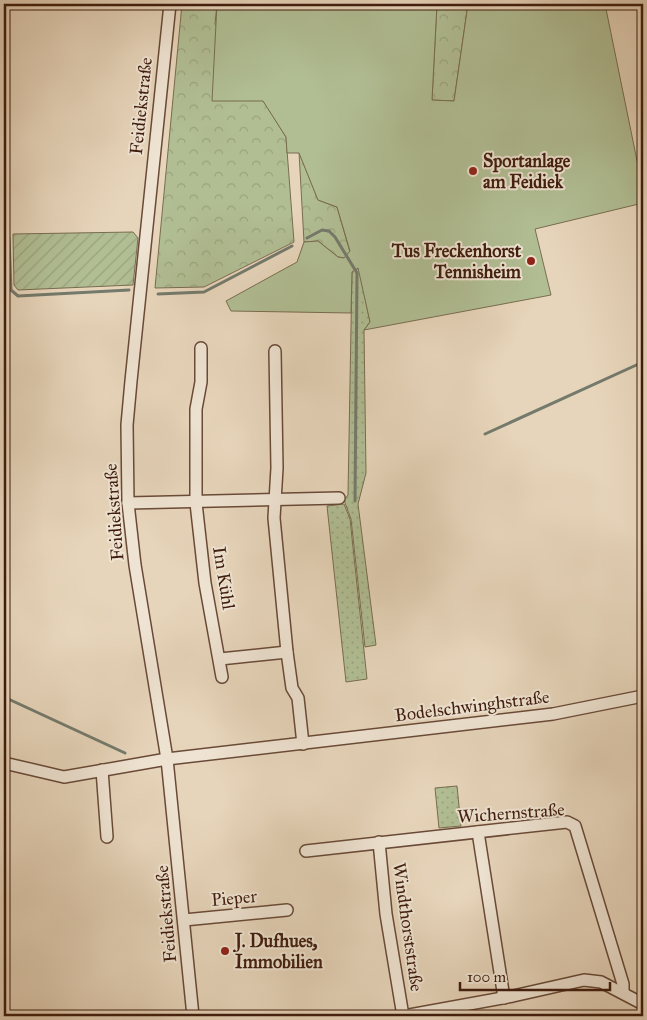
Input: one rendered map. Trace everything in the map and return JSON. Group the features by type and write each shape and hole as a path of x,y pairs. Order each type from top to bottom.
{"street":[{"name":"Feidiekstraße","path":"170,4 127,425 128,503 135,565 167,759 193,1016"},
{"name":"Im Kühl","path":"201,348 201,382 196,409 196,502 205,583 222,677"},
{"path":"275,351 277,468 274,518 287,652 292,688 298,698 303,744"},
{"path":"128,503 339,498"},
{"path":"220,659 287,652"},
{"name":"Bodelschwinghstraße","path":"4,764 64,777 167,759 553,714 643,696"},
{"path":"102,770 107,837"},
{"name":"Wichernstraße","path":"306,850 567,822 576,826 623,984 622,992"},
{"path":"478,832 504,998"},
{"name":"Windthorststraße","path":"379,842 386,914 403,1016"},
{"name":"Pieper","path":"184,920 287,910"},
{"path":"403,1016 504,998 584,980 601,982 643,1004"}],"green space":[{"path":"182,4 217,4 215,24 286,137 294,242 204,287 155,288"},
{"name":"Sportanlage am Feidiek","path":"217,4 437,4 432,100 454,101 468,4 605,4 643,190 643,203 535,229 551,295 364,330 370,322 358,268 352,272 351,313 231,311 226,301 297,262 304,242 318,241 338,257 344,258 350,251 337,207 318,200 299,153 287,153 286,137 263,101 212,101"},
{"path":"437,4 468,4 454,101 432,100"},
{"path":"299,152 318,200 337,207 350,252 345,258 338,257 318,241 304,242"},
{"path":"133,232 138,238 133,285 18,290 14,285 13,234"},
{"path":"359,268 370,322 364,330 366,473 358,504 376,645 365,647 351,519 344,500 348,495 352,271"},
{"path":"344,504 350,519 367,679 346,682 327,506"},
{"path":"457,786 461,826 439,828 435,788"}],"waterway":[{"path":"307,238 322,230 329,231 335,237 357,273 355,501"},
{"path":"4,234 9,238 11,290 18,296 129,290"},
{"path":"158,294 204,292 292,246"},
{"path":"485,434 643,362"},
{"path":"4,697 125,753"}],"place":[{"name":"Sportanlage am Feidiek","path":"473,171"},
{"name":"Tus Freckenhorst Tennisheim","path":"531,261"},
{"name":"J. Dufhues, Immobilien","path":"225,951"}]}
